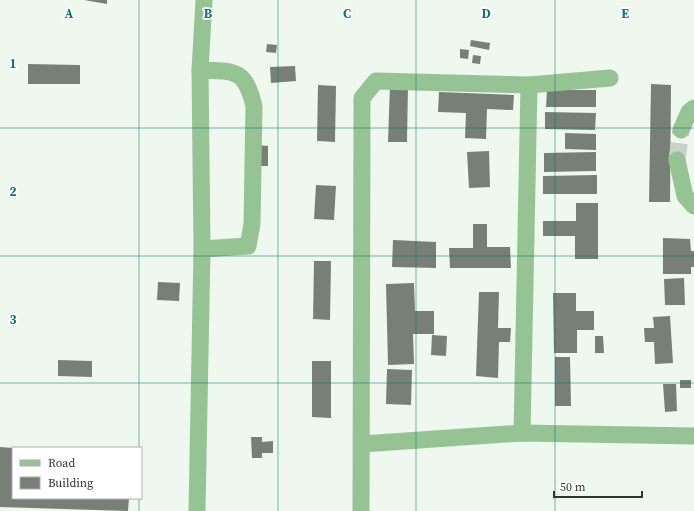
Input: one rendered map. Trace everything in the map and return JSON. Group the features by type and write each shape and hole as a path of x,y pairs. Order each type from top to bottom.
{"street":[{"path":"197,511 202,249 200,70 204,0"},
{"path":"200,70 228,71 242,76 250,89 254,106 252,224 248,246 202,249"},
{"path":"361,511 362,98 376,81 529,85 610,78"},
{"path":"522,433 529,85"},
{"path":"681,130 689,112 694,108"},
{"path":"677,160 685,196 694,206"},
{"path":"362,444 522,433 694,436"}],"building":[{"path":"84,0 107,0 107,4"},
{"path":"471,40 490,43 489,50 470,46"},
{"path":"267,44 277,45 276,53 266,52"},
{"path":"460,49 469,50 468,59 460,58"},
{"path":"473,55 481,56 480,64 472,63"},
{"path":"28,64 80,65 80,84 28,84"},
{"path":"295,66 296,81 271,83 270,67"},
{"path":"651,84 671,85 670,202 649,202"},
{"path":"318,85 336,86 335,142 317,141"},
{"path":"390,85 408,85 407,142 388,142"},
{"path":"547,90 596,90 596,107 546,107"},
{"path":"439,92 514,95 513,110 487,109 486,139 465,138 466,113 438,112"},
{"path":"545,112 596,113 595,130 545,129"},
{"path":"565,133 596,134 596,150 565,149"},
{"path":"257,145 268,146 268,166 257,166"},
{"path":"489,151 490,187 469,188 467,152"},
{"path":"596,152 596,171 544,172 544,153"},
{"path":"597,175 597,194 543,194 543,176"},
{"path":"316,185 336,186 334,220 314,219"},
{"path":"576,203 598,203 598,259 575,259 575,236 543,236 543,221 576,221"},
{"path":"473,224 487,224 487,247 510,247 511,268 450,268 449,248 473,248"},
{"path":"663,238 690,239 691,251 694,251 694,267 691,267 691,274 663,274"},
{"path":"393,240 436,242 436,268 392,267"},
{"path":"314,261 331,261 330,320 313,319"},
{"path":"684,278 685,305 665,305 664,279"},
{"path":"158,282 180,283 179,301 157,300"},
{"path":"414,283 415,311 434,311 434,334 413,334 414,364 388,365 386,284"},
{"path":"479,292 499,292 498,328 511,328 510,342 499,342 498,378 476,376"},
{"path":"553,293 576,293 576,311 594,311 594,330 577,330 577,353 554,353"},
{"path":"670,316 673,363 655,364 654,342 645,342 644,328 654,328 653,317"},
{"path":"432,335 447,336 446,356 431,355"},
{"path":"595,336 603,336 604,353 595,353"},
{"path":"555,357 570,357 571,406 555,406"},
{"path":"58,360 92,361 92,377 58,376"},
{"path":"312,361 331,361 331,418 312,417"},
{"path":"387,369 412,370 411,405 386,404"},
{"path":"680,380 691,380 691,388 680,388"},
{"path":"663,384 676,384 677,411 665,412"},
{"path":"251,437 262,437 262,442 273,441 273,453 262,453 262,458 252,458"},
{"path":"0,447 12,448 12,499 129,499 128,511 0,507"}],"tunnel":[{"path":"677,160 681,130"}]}
